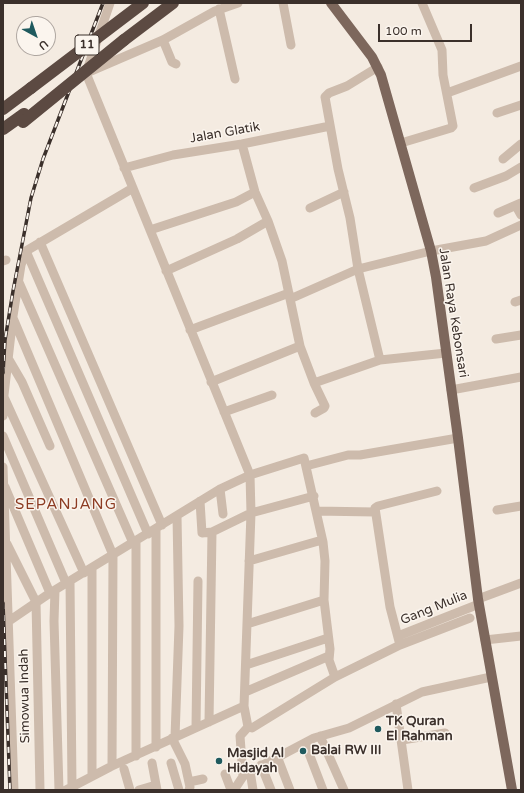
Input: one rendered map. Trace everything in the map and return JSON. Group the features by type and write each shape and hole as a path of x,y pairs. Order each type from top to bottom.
{"highway":[{"name":"11","path":"3,109 143,3"},
{"name":"11","path":"3,129 23,118 173,3"},
{"path":"3,138 23,118"}],"main road":[{"name":"Jalan Raya Kebonsari","path":"331,3 378,68 401,143 431,251 436,277 479,601 491,677 512,790"}],"street":[{"path":"110,3 86,73 250,475 250,561 244,706 246,729"},
{"path":"86,73 163,40 215,8 238,3"},
{"path":"283,3 291,45"},
{"path":"401,143 451,128 453,122 443,75 442,50 422,3"},
{"path":"215,8 235,79"},
{"path":"163,40 172,62 176,64"},
{"path":"447,93 521,67"},
{"path":"378,68 354,82 329,92 326,95 330,126 358,269 380,360"},
{"path":"497,112 521,105"},
{"name":"Jalan Glatik","path":"124,168 173,155 242,144 330,126"},
{"path":"242,144 255,192 268,220 282,261 300,346 325,407 315,413"},
{"path":"503,159 521,144"},
{"path":"474,188 506,176 521,167"},
{"path":"3,416 8,358 18,280 21,265 26,252 40,242 133,188"},
{"path":"150,230 236,202 255,192"},
{"path":"310,208 344,192"},
{"path":"498,213 518,204 521,215"},
{"path":"166,271 237,239 268,220"},
{"path":"190,330 289,296 358,269 431,251 486,240 521,225"},
{"path":"40,242 155,529 156,747"},
{"path":"26,252 155,529"},
{"path":"18,280 134,542 136,756"},
{"path":"13,318 113,555 112,766"},
{"path":"496,339 521,335"},
{"path":"211,382 300,346"},
{"path":"314,383 380,360 446,353"},
{"path":"8,358 25,388 50,446"},
{"path":"451,390 521,377"},
{"path":"4,395 88,570 92,776"},
{"path":"224,412 272,395"},
{"path":"3,436 68,582 69,788 112,766 174,740 244,706"},
{"path":"306,466 348,455 360,455 458,438"},
{"path":"9,621 36,602 220,489 250,475 304,458 314,496 325,561 324,600 329,656 335,677"},
{"path":"3,467 14,790"},
{"path":"4,485 53,592 58,790"},
{"path":"220,489 223,514"},
{"path":"399,641 390,607 375,508 437,491"},
{"path":"200,501 202,533 212,532 251,513 314,496"},
{"path":"497,510 521,506"},
{"path":"316,511 375,512"},
{"path":"176,516 179,626 174,740 185,764 189,786 203,779"},
{"path":"209,722 212,532"},
{"path":"250,561 322,540"},
{"path":"6,542 36,602"},
{"path":"196,728 198,581"},
{"name":"Gang Mulia","path":"399,641 479,601 521,583"},
{"path":"247,624 324,600"},
{"name":"Simowua Indah","path":"36,602 40,790"},
{"path":"253,790 246,774 240,736 246,729 252,728 335,677 399,641 470,618"},
{"path":"485,640 521,636"},
{"path":"246,665 328,638"},
{"path":"245,692 329,656"},
{"path":"225,774 232,790 246,774 277,756 320,736 349,728 422,692 491,677"},
{"path":"396,704 408,790"},
{"path":"402,740 445,733"},
{"path":"320,736 344,790"},
{"path":"305,743 323,790"},
{"path":"277,756 290,790"},
{"path":"139,790 157,788 152,763"},
{"path":"171,763 178,790"},
{"path":"261,765 271,790"},
{"path":"124,769 130,790"}],"railway":[{"path":"3,373 5,340 31,198 43,159 103,3"},
{"path":"3,603 10,790"}],"place":[{"name":"TK Quran El Rahman","path":"378,729"},
{"name":"Balai RW III","path":"303,751"},
{"name":"Masjid Al Hidayah","path":"219,761"}],"district":[{"name":"SEPANJANG","path":"66,505"}]}
